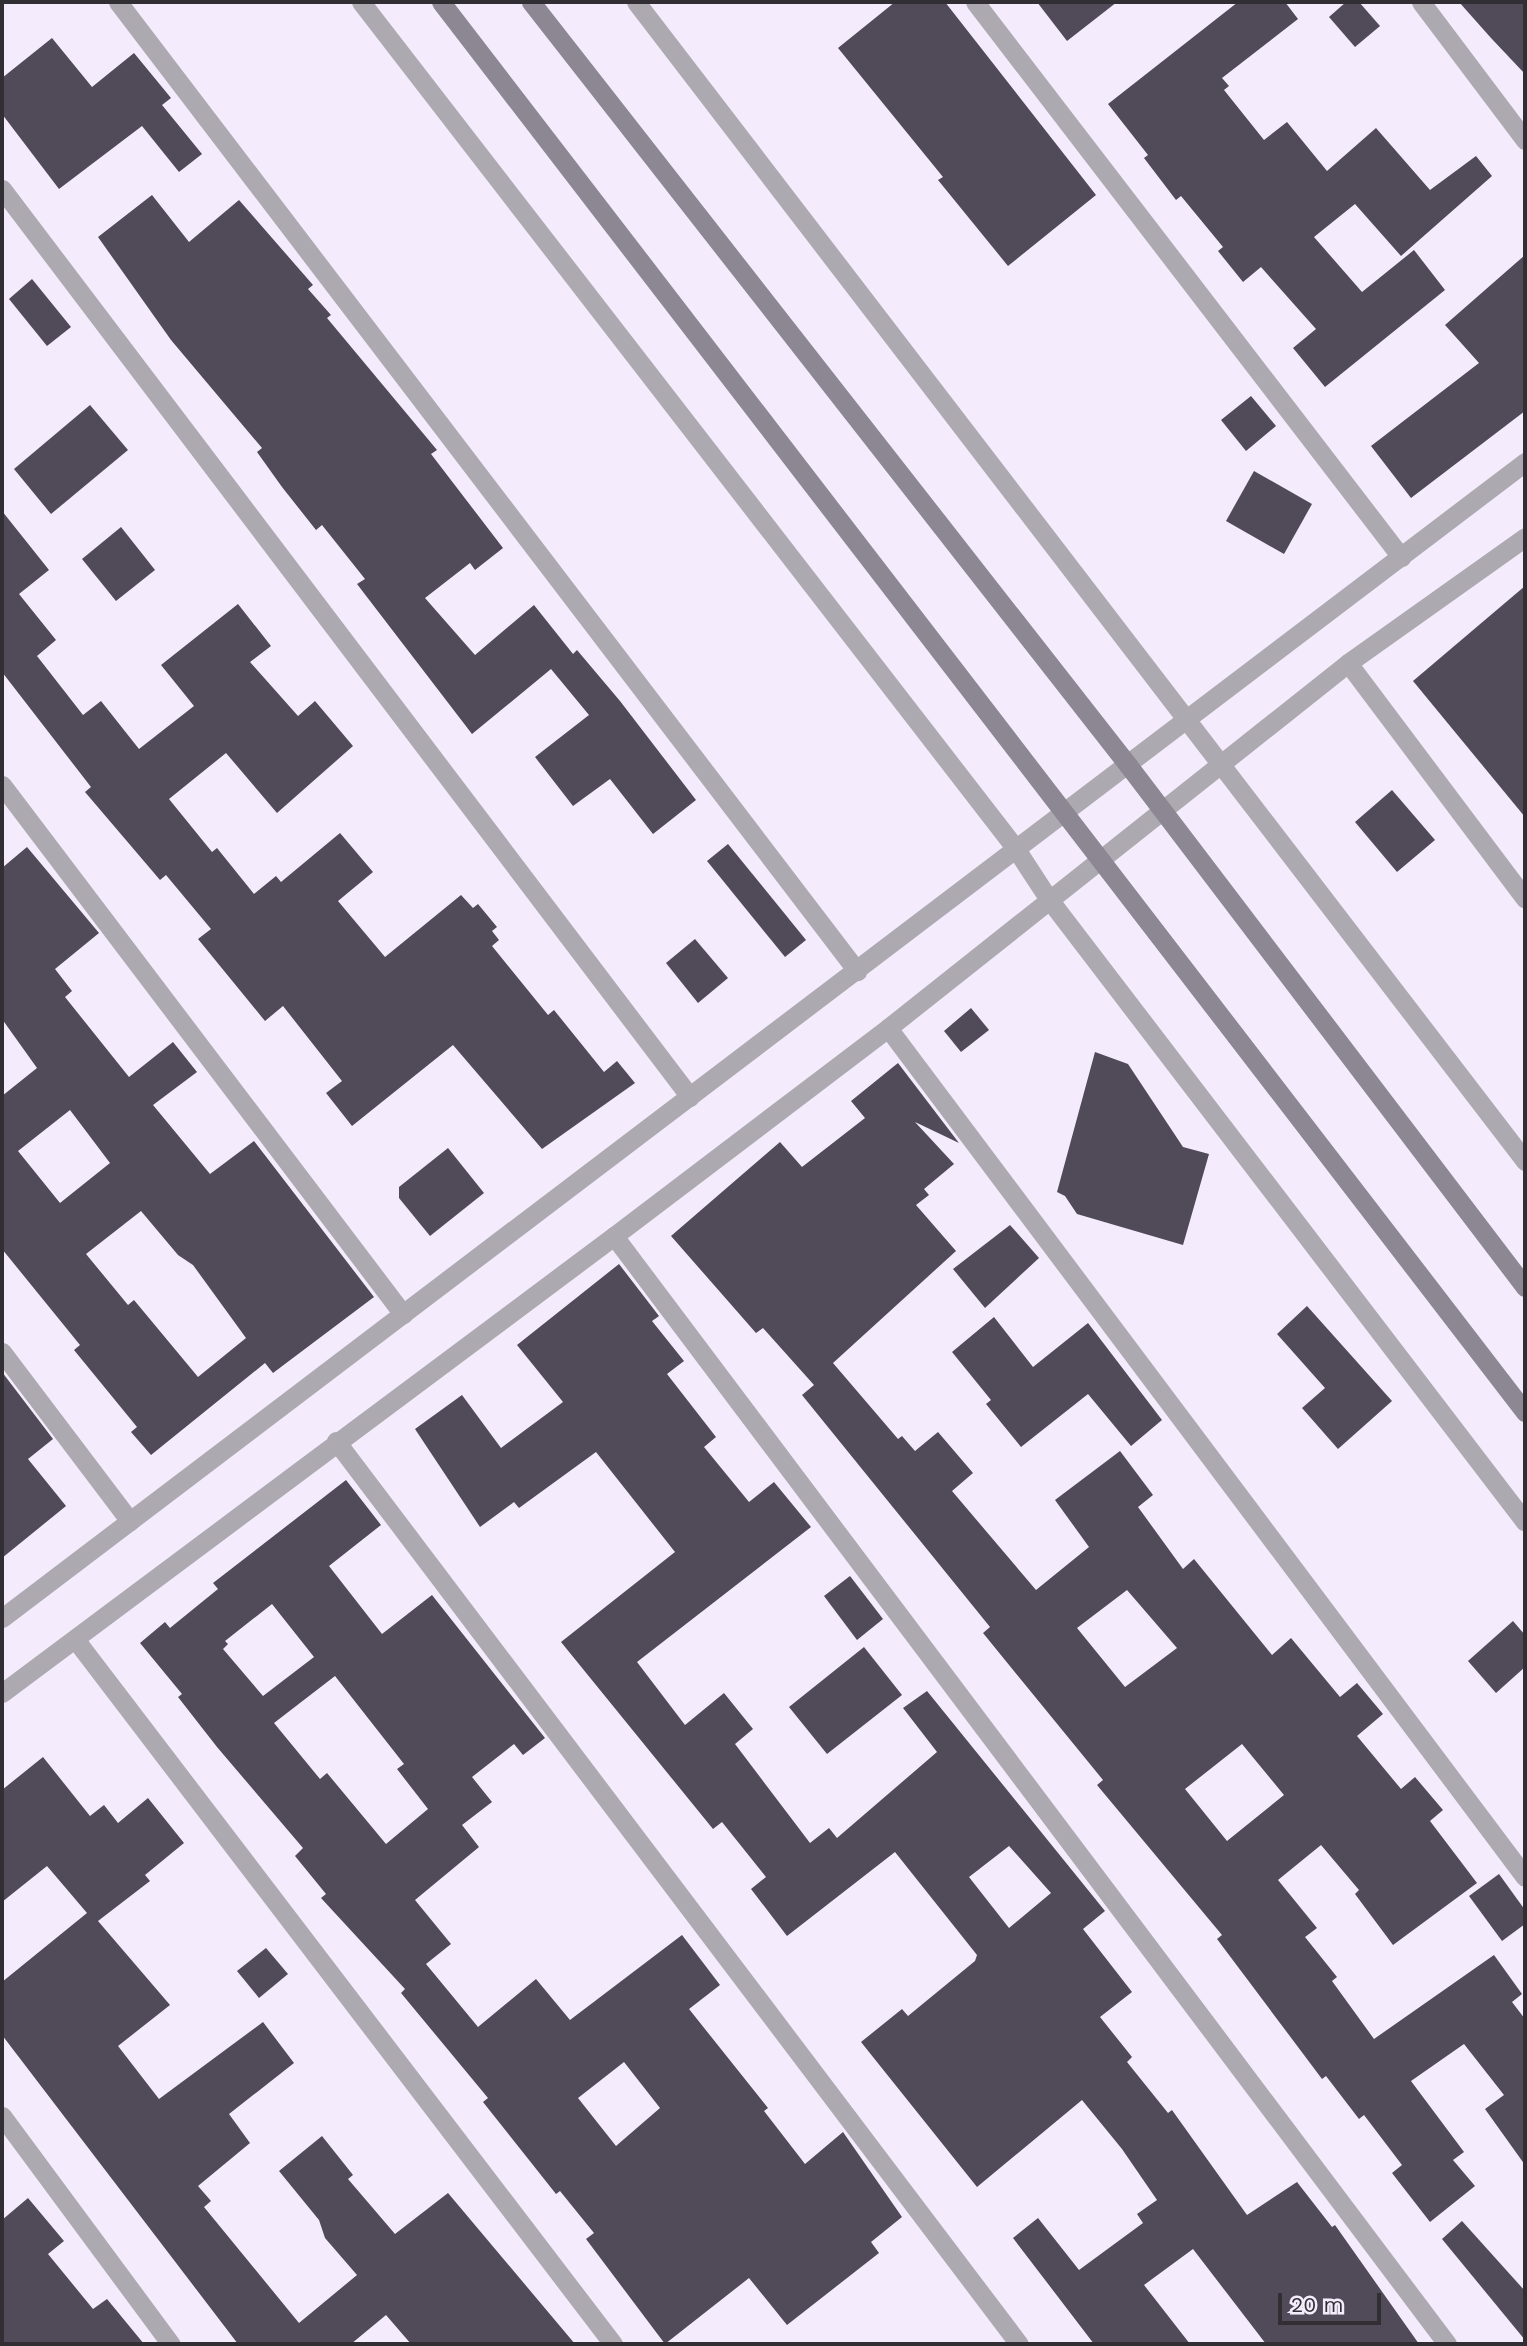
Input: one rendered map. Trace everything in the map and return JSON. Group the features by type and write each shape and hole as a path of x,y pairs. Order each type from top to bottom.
{"main road":[{"path":"441,2 1525,1412"},
{"path":"531,2 1128,765 1525,1287"}],"street":[{"path":"118,2 857,971"},
{"path":"361,2 1016,849 1048,898 1525,1522"},
{"path":"636,2 1525,1161"},
{"path":"975,2 1401,557"},
{"path":"1421,2 1525,141"},
{"path":"2,189 690,1097"},
{"path":"2,1618 1525,462"},
{"path":"2,1693 336,1441 614,1237 888,1028 1048,898 1220,766 1348,663 1525,537"},
{"path":"1348,663 1525,899"},
{"path":"2,785 403,1314"},
{"path":"888,1028 1525,1877"},
{"path":"614,1237 1447,2344"},
{"path":"2,1352 130,1521"},
{"path":"336,1441 1019,2344"},
{"path":"75,1639 613,2344"},
{"path":"2,2116 171,2344"}],"building":[{"path":"895,2 945,2 1096,195 1008,266 938,180 943,177 838,48"},
{"path":"1037,2 1117,2 1067,41"},
{"path":"1238,2 1285,2 1298,19 1222,78 1229,86 1224,90 1264,140 1287,122 1327,171 1376,128 1430,190 1476,156 1492,176 1401,256 1355,204 1314,237 1362,292 1414,250 1445,290 1325,387 1293,348 1316,329 1261,267 1243,282 1218,251 1223,247 1181,196 1176,200 1144,158 1148,155 1108,104"},
{"path":"1346,2 1359,2 1380,26 1355,47 1329,17"},
{"path":"1459,2 1525,2 1525,74 1491,38"},
{"path":"52,38 92,87 134,53 171,98 162,105 202,154 179,172 142,126 59,189 2,114 2,78"},
{"path":"152,195 189,242 239,200 313,285 308,289 331,315 327,318 437,450 431,454 503,548 475,570 470,563 425,598 475,655 534,605 573,654 577,650 620,701 696,800 653,834 610,779 573,806 535,757 589,715 551,669 472,734 357,584 365,579 322,525 316,530 282,487 257,452 262,448 171,340 98,237"},
{"path":"1525,255 1525,411 1411,498 1371,446 1479,363 1445,325"},
{"path":"32,279 71,327 47,346 9,299"},
{"path":"1251,396 1276,426 1246,451 1221,420"},
{"path":"90,405 128,450 51,514 14,469"},
{"path":"1254,471 1312,504 1284,554 1226,521"},
{"path":"2,511 49,570 19,594 56,640 37,656 83,715 101,701 139,749 194,706 161,665 238,604 271,646 250,662 298,716 315,701 353,746 277,813 226,753 169,799 212,852 217,848 254,894 276,876 281,882 340,833 373,872 338,901 385,957 461,895 473,908 478,904 497,927 492,931 499,940 492,946 548,1015 554,1010 604,1072 617,1061 635,1083 542,1149 453,1045 352,1126 326,1093 342,1081 283,1006 265,1021 198,939 211,929 166,875 160,880 85,792 91,787 2,672"},
{"path":"121,527 155,570 116,601 82,559"},
{"path":"1525,586 1525,817 1413,681"},
{"path":"1392,790 1435,840 1397,872 1355,822"},
{"path":"728,844 806,940 785,957 707,861"},
{"path":"27,847 99,933 55,969 72,991 65,997 129,1077 173,1042 197,1072 153,1105 210,1174 254,1141 374,1297 273,1373 265,1363 151,1455 131,1432 137,1427 74,1350 80,1345 2,1249 2,1096 37,1068 2,1019 2,868","holes":["70,1110 110,1163 60,1203 18,1151","141,1211 178,1255 193,1265 246,1338 198,1377 134,1300 128,1305 86,1254"]},
{"path":"695,939 728,978 698,1003 666,963"},
{"path":"971,1008 989,1030 961,1052 944,1031"},
{"path":"1095,1052 1128,1064 1183,1147 1209,1154 1183,1245 1077,1214 1065,1196 1057,1192"},
{"path":"898,1063 959,1143 915,1122 954,1164 924,1189 929,1195 916,1205 956,1251 833,1363 898,1439 902,1436 915,1451 938,1432 973,1473 952,1491 1036,1590 1089,1547 1055,1500 1120,1451 1153,1495 1138,1507 1183,1569 1194,1559 1272,1655 1291,1638 1340,1697 1357,1683 1383,1714 1357,1736 1401,1789 1415,1777 1443,1810 1430,1821 1477,1883 1393,1945 1355,1894 1359,1890 1321,1845 1278,1880 1317,1928 1305,1937 1337,1977 1332,1981 1374,2039 1494,1955 1522,1994 1512,2002 1525,2019 1525,2165 1485,2109 1504,2095 1464,2044 1411,2081 1464,2152 1453,2160 1475,2186 1430,2222 1392,2173 1402,2165 1364,2115 1359,2119 1326,2076 1322,2079 1217,1939 1222,1935 1097,1785 1103,1780 983,1633 990,1627 802,1395 814,1385 763,1328 756,1333 671,1236 780,1142 802,1167 865,1118 851,1101","holes":["1127,1590 1177,1648 1125,1687 1077,1628","1242,1744 1284,1795 1227,1841 1185,1789"]},
{"path":"448,1148 484,1193 430,1236 399,1198 399,1187"},
{"path":"1010,1225 1039,1258 985,1308 953,1269"},
{"path":"619,1264 659,1316 652,1321 684,1361 667,1374 716,1437 704,1447 749,1502 774,1482 811,1527 637,1662 685,1725 724,1693 753,1729 735,1744 810,1843 829,1828 837,1838 937,1752 903,1708 927,1691 1105,1911 1083,1929 1132,1992 1100,2017 1132,2057 1127,2062 1168,2113 1172,2110 1247,2215 1297,2182 1332,2227 1335,2225 1419,2344 1266,2344 1193,2249 1144,2285 1190,2344 1094,2344 1013,2238 1038,2218 1079,2270 1143,2223 1137,2214 1157,2200 1122,2149 1082,2100 977,2187 861,2042 902,2009 908,2016 975,1961 977,1955 895,1852 787,1936 751,1889 766,1877 722,1822 713,1829 561,1642 675,1552 596,1452 519,1508 514,1502 480,1527 415,1429 462,1395 501,1448 563,1402 517,1345","holes":["1009,1846 1051,1893 1009,1928 969,1877"]},
{"path":"1307,1306 1392,1401 1338,1449 1302,1408 1325,1388 1277,1334"},
{"path":"994,1317 1033,1367 1088,1323 1162,1420 1131,1446 1088,1394 1021,1447 986,1404 991,1400 952,1352"},
{"path":"2,1372 53,1439 28,1459 66,1506 2,1558"},
{"path":"346,1480 381,1525 329,1566 382,1634 432,1595 545,1738 523,1755 514,1744 472,1777 492,1802 462,1825 479,1847 415,1900 451,1944 426,1964 478,2027 536,1979 570,2020 682,1935 720,1985 689,2009 768,2108 764,2111 805,2164 843,2132 902,2217 871,2242 879,2253 787,2325 749,2278 665,2344 586,2239 594,2233 560,2191 556,2194 483,2102 488,2098 401,1993 405,1989 321,1898 326,1894 295,1856 303,1848 217,1747 178,1697 182,1694 140,1643 165,1622 170,1628 218,1589 213,1583","holes":["272,1604 314,1657 263,1696 223,1649 228,1644 225,1641","335,1676 404,1764 397,1769 428,1809 386,1844 327,1773 320,1779 274,1723","624,2062 660,2108 616,2146 578,2098"]},
{"path":"850,1576 883,1619 857,1640 824,1596"},
{"path":"1513,1621 1525,1635 1525,1667 1496,1693 1468,1661"},
{"path":"864,1647 902,1695 827,1754 789,1707"},
{"path":"43,1757 90,1816 104,1805 118,1823 148,1798 184,1843 145,1875 150,1881 98,1921 170,2005 118,2046 159,2099 263,2022 294,2063 229,2114 250,2143 198,2186 211,2201 204,2207 299,2323 357,2275 325,2238 319,2220 279,2171 322,2136 353,2175 348,2179 395,2234 448,2193 575,2344 411,2344 386,2315 351,2344 238,2344 2,2035 2,1982 87,1913 47,1866 2,1902 2,1790"},
{"path":"1499,1874 1525,1910 1525,1924 1502,1941 1469,1896"},
{"path":"266,1948 288,1974 259,1998 237,1971"},
{"path":"28,2198 64,2241 48,2254 93,2309 107,2299 144,2344 2,2344 2,2220"},
{"path":"1462,2221 1525,2291 1525,2340 1442,2239"}]}
